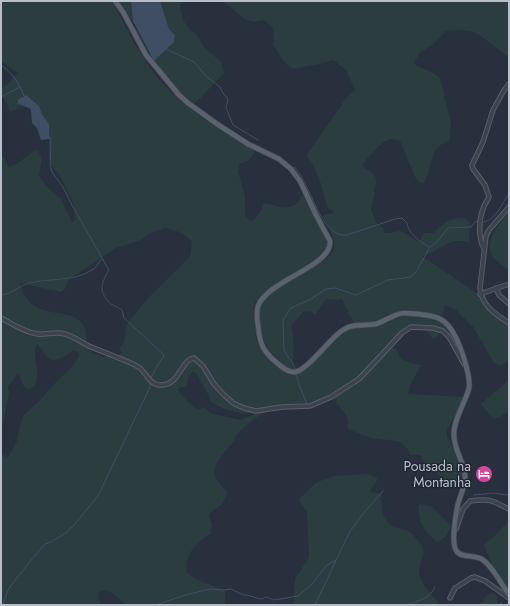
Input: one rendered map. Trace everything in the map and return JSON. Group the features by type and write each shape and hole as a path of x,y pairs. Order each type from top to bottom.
{"main road":[{"path":"115,1 125,16 146,55 179,95 210,119 248,144 279,159 291,169 300,181 330,241 329,251 324,257 271,290 259,305 257,320 260,340 262,348 268,354 286,369 295,372 304,367 344,330 356,325 377,323 404,313 434,316 446,322 458,343 468,377 469,388 454,433 454,443 464,467 465,477 457,510 454,543 457,552 463,555 479,557 484,560 509,595"}],"street":[{"path":"484,248 481,239 481,216 489,197 485,185 473,169 472,165 483,142 493,110 509,84"},
{"path":"509,207 489,230 486,236 480,288 480,294 485,305 509,323"},
{"path":"480,294 509,284"},
{"path":"496,288 499,295 509,304"},
{"path":"1,318 33,333 45,334 55,332 66,334 94,348 134,364 156,385 160,386 171,382 176,378 184,364 194,358 203,366 214,384 223,394 244,408 256,411 282,407 310,406 331,397 359,379 402,333 411,327 433,328 443,331 449,337 465,367"},
{"path":"454,534 462,509 470,501 494,501 509,509"},
{"path":"450,598 455,588 475,577 485,580 509,598"}],"shaded area":[{"path":"1,1 111,1 148,65 170,92 211,124 255,151 251,158 243,163 240,163 238,172 245,196 246,217 251,221 256,218 263,204 270,204 285,208 292,206 298,202 302,194 323,232 328,247 323,255 277,284 262,296 254,305 253,314 256,338 259,346 268,358 280,368 295,375 305,369 322,352 352,327 368,328 402,317 418,315 442,320 453,332 446,329 433,339 424,327 408,328 391,348 397,349 400,357 406,361 421,365 411,383 408,394 465,397 447,430 447,436 464,478 456,489 426,465 420,455 410,455 402,443 394,440 368,437 349,429 347,427 347,417 336,403 337,399 329,400 310,407 286,408 270,411 257,417 234,438 235,440 224,453 215,468 216,478 228,493 222,504 209,514 212,525 210,531 212,533 196,545 187,561 187,573 196,579 225,591 224,605 126,605 113,593 104,590 99,592 98,597 101,603 100,605 1,605 1,453 6,457 9,456 17,441 20,425 24,415 71,368 79,356 78,352 73,351 56,360 53,360 46,355 37,344 35,349 37,371 36,382 33,387 28,389 23,385 18,373 8,387 9,393 1,432 1,154 9,167 18,163 35,150 38,151 42,160 39,176 49,189 61,199 72,222 75,220 74,205 59,174 51,165 49,159 49,131 47,121 39,106 26,95 18,102 20,107 10,112 5,99 1,95 1,89 18,74 1,61","holes":["165,228 180,232 192,241 190,256 148,298 131,319 126,327 124,342 119,349 122,352 116,359 110,354 105,357 92,353 87,342 86,331 81,322 68,315 37,308 30,303 21,289 20,283 61,292 65,288 68,280 116,248 139,241 149,234","192,372 195,372 197,375 211,402 231,411 253,413 253,415 241,420 210,413 204,407 198,410 184,398 178,390 180,387 186,387 188,377"]},
{"path":"118,1 131,1 133,21 119,2"},
{"path":"160,1 183,1 180,5 183,20 189,29 196,34 204,47 222,63 224,73 194,104 182,95 154,61 174,42 175,35 169,29"},
{"path":"223,1 509,1 509,57 479,35 470,31 456,30 446,31 431,46 420,52 414,63 440,78 451,123 450,139 438,147 434,152 426,179 423,183 420,183 415,177 400,141 396,139 385,141 362,166 376,178 371,209 377,224 383,228 385,233 400,230 419,242 424,233 434,233 449,220 463,218 468,220 470,226 469,242 455,241 422,256 478,294 485,305 509,324 509,360 501,365 496,364 492,360 474,328 455,309 445,305 443,315 403,309 382,320 373,322 353,322 342,299 326,299 315,315 310,311 303,312 291,326 293,342 293,370 282,363 270,350 263,337 259,307 280,287 323,261 328,257 334,248 334,240 329,227 322,216 331,214 334,211 329,209 313,165 306,156 347,97 355,90 346,70 333,60 293,69 290,67 279,55 273,44 273,28 264,20 254,22 245,19"},
{"path":"509,211 509,270 494,258 490,246 497,227"},
{"path":"509,380 509,411 500,417 493,419 481,404"},
{"path":"368,474 378,478 370,492 382,494 381,503 384,517 387,521 394,527 405,529 410,532 420,543 424,552 419,567 421,580 438,603 437,605 293,605 295,579 309,557 307,512 299,499 317,482 334,476"},
{"path":"419,504 431,506 451,526 446,536 438,542 426,531 423,526 418,510"},
{"path":"509,520 509,592 498,579 484,545 497,534"},
{"path":"493,593 496,595 498,605 480,605 486,596"}],"water":[{"path":"131,1 160,1 169,29 175,35 174,42 154,61 133,21"},
{"path":"26,95 39,106 47,121 49,125 49,139 41,140 37,128 32,123 31,110 18,104 18,100"}],"waterway":[{"path":"166,49 194,62 206,76 220,87 228,99 226,108 233,125 258,140"},
{"path":"1,65 15,79 24,96"},
{"path":"1,97 20,87"},
{"path":"48,134 51,141 50,165 52,172 63,187 109,270 102,287 104,295 111,304 122,310 124,318 164,355 150,379"},
{"path":"294,167 306,185 323,219 329,228 337,234 347,235 402,218 407,223 415,237 429,247"},
{"path":"483,222 495,215 509,193"},
{"path":"295,369 284,349 283,320 291,308 311,299 326,289 335,288 356,295 388,280 411,277 416,272 430,247 437,242 448,228 471,227 475,222 479,221"},
{"path":"1,295 9,293 29,283 69,278 85,274 94,269 102,259"},
{"path":"296,373 307,404"},
{"path":"3,605 8,590 12,584 45,544 67,532 98,496 150,387 150,382"},
{"path":"315,605 349,533 362,515 383,491"},
{"path":"474,495 493,493 508,495"},
{"path":"155,605 210,589 231,589 243,595 261,599 266,597 274,600 298,596 312,584 326,566 336,560"},
{"path":"406,605 427,597 435,587"}],"place":[{"name":"Pousada na Montanha","path":"484,474"}]}
